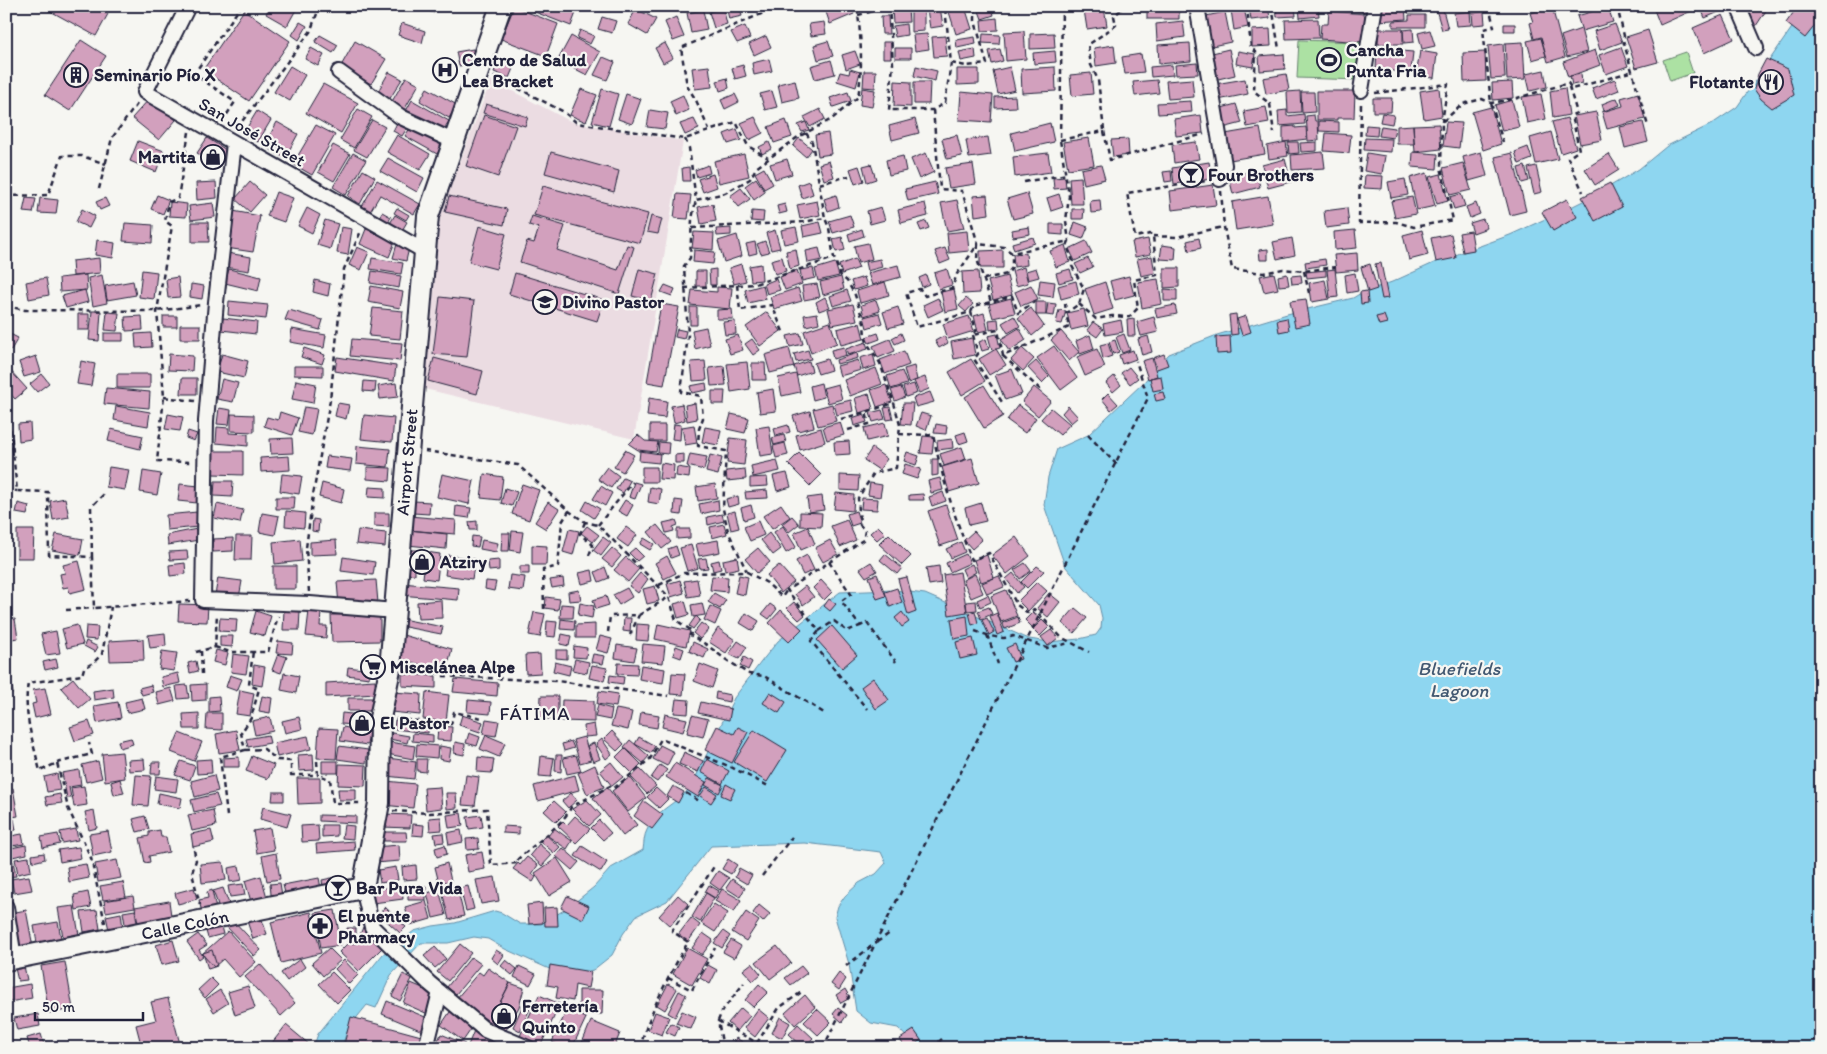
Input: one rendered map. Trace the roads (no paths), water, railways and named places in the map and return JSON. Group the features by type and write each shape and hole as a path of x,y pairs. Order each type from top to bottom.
{"street":[{"name":"San José Street","path":"188,6 146,92 424,251"},
{"name":"Airport Street","path":"440,992 372,927 363,888 378,806 380,718 390,669 428,216 502,6"},
{"path":"1361,92 1375,6"},
{"path":"1738,6 1756,48"},
{"path":"1198,10 1224,165 1220,179"},
{"path":"339,72 401,117 453,141"},
{"path":"231,141 207,403 203,600 310,604 395,611"},
{"name":"Calle Colón","path":"10,959 363,888"},
{"path":"6,907 10,959"},
{"path":"426,1048 440,992 485,1030 528,1048"}],"water":[{"name":"Bluefields Lagoon","path":"1807,6 1821,6 1821,1048 917,1048 898,1028 871,1023 856,1011 849,964 835,917 838,906 845,896 859,883 876,874 886,863 881,852 805,843 711,846 667,901 636,916 623,934 612,955 593,970 573,975 556,972 505,949 488,939 474,937 448,943 421,943 391,975 376,1008 367,1005 349,1027 341,1048 313,1048 318,1034 383,954 414,931 455,923 495,911 520,924 541,924 569,907 594,887 611,868 643,850 645,834 651,823 655,817 691,787 734,698 761,662 778,641 840,592 894,590 925,594 1029,639 1049,642 1096,635 1101,628 1102,618 1099,605 1065,566 1044,505 1048,477 1057,449 1088,435 1143,383 1169,354 1217,335 1287,314 1353,298 1436,262 1510,235 1597,194 1639,169 1667,146 1712,124 1737,107"}],"place":[{"name":"Cancha Punta Fria","path":"1329,60"},
{"name":"Centro de Salud Lea Bracket","path":"445,70"},
{"name":"Seminario Pío X","path":"76,75"},
{"name":"Flotante","path":"1771,82"},
{"name":"Martita","path":"213,157"},
{"name":"Four Brothers","path":"1191,175"},
{"name":"Divino Pastor","path":"545,302"},
{"name":"Atziry","path":"422,562"},
{"name":"Miscelánea Alpe","path":"373,667"},
{"name":"El Pastor","path":"362,723"},
{"name":"Bar Pura Vida","path":"338,888"},
{"name":"El puente Pharmacy","path":"320,926"},
{"name":"Ferretería Quinto","path":"504,1016"}],"district":[{"name":"FÁTIMA","path":"535,713"}]}
